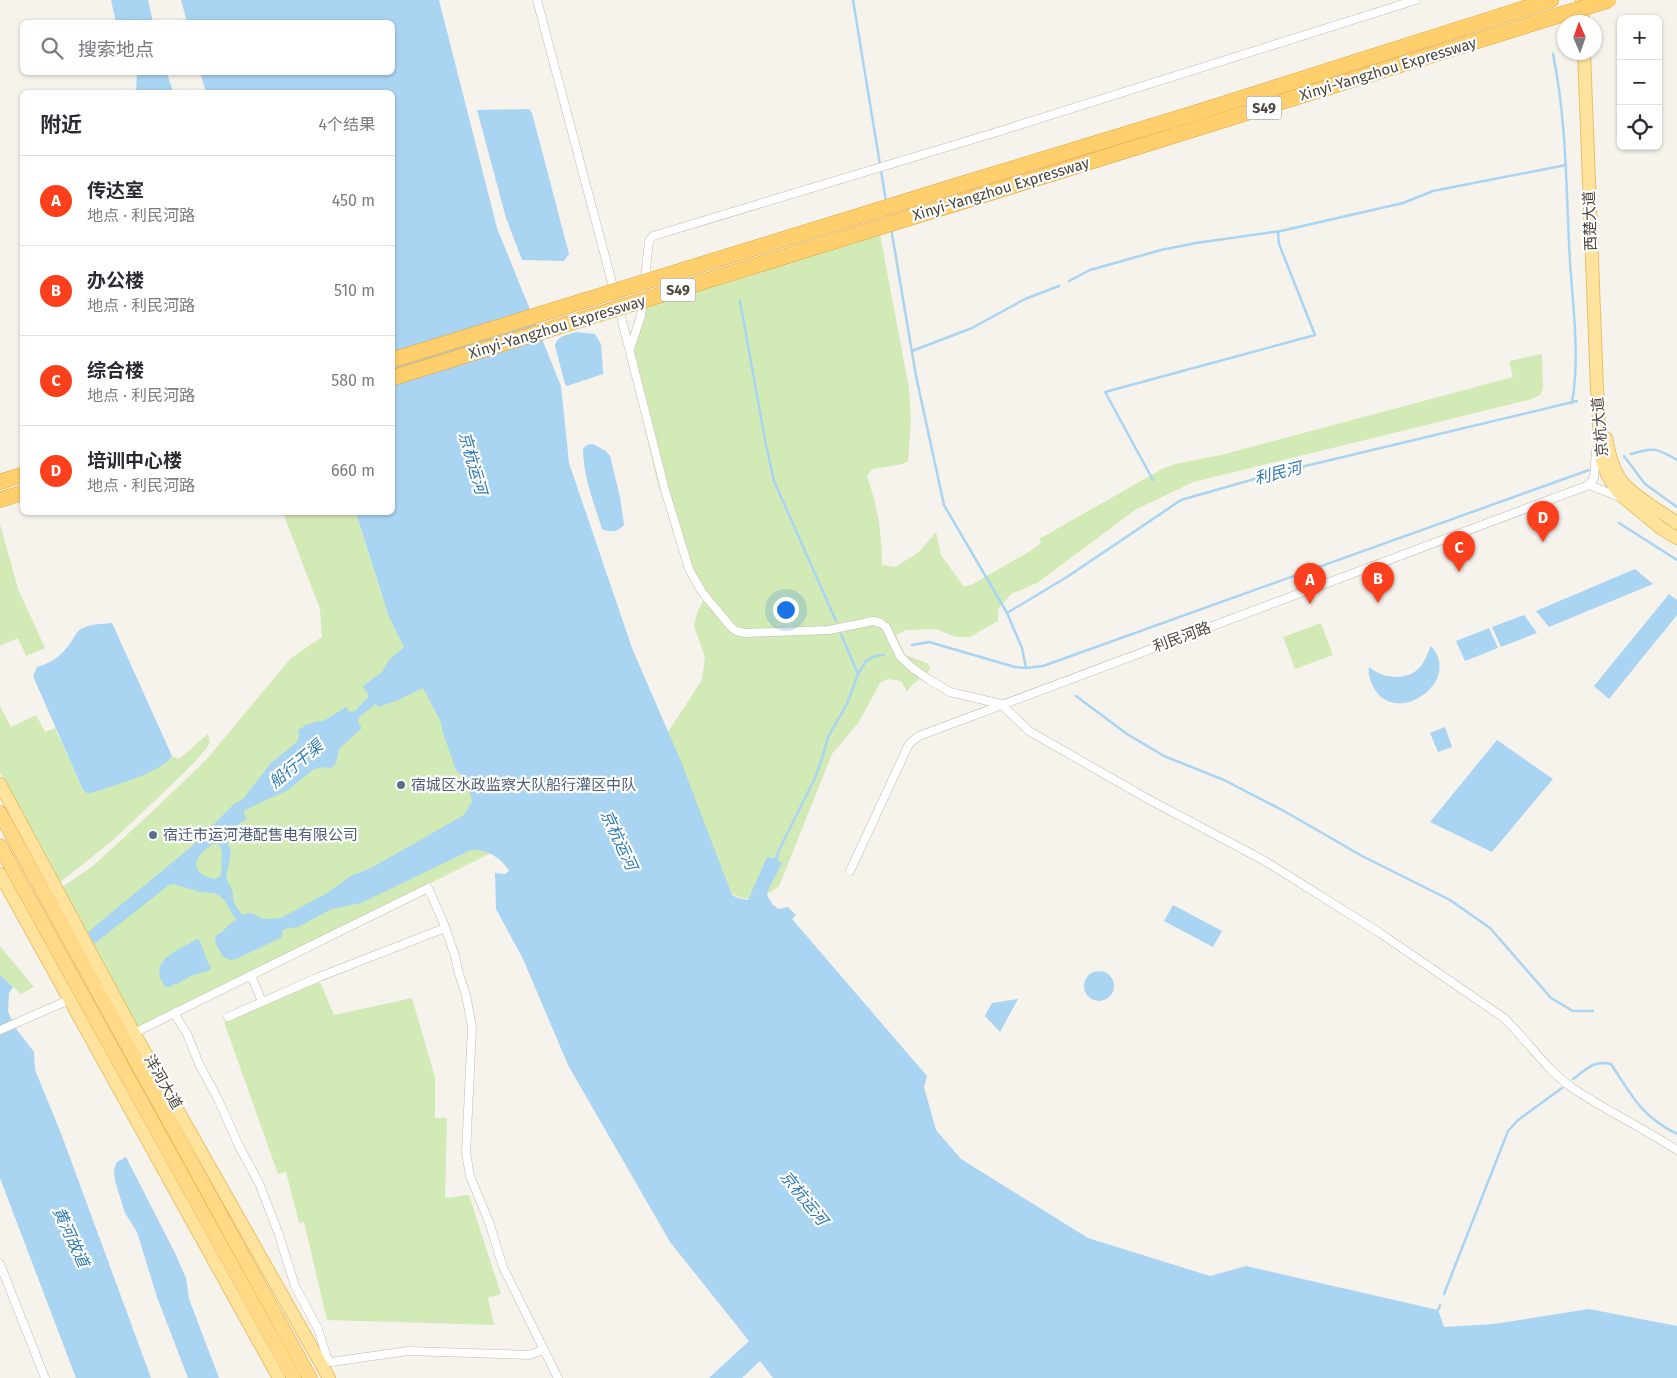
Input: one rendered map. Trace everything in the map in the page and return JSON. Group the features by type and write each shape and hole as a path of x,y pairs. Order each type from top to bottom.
{"highway":[{"name":"Xinyi-Yangzhou Expressway","path":"395,359 1192,114 1551,0"},
{"name":"Xinyi-Yangzhou Expressway","path":"395,377 1609,0"},
{"path":"0,482 20,476"},
{"path":"0,500 20,494"},
{"name":"洋河大道","path":"0,813 310,1378"},
{"name":"洋河大道","path":"0,846 287,1375"}],"main road":[{"path":"1582,0 1583,15"},
{"name":"西楚大道","path":"1584,60 1597,389"},
{"name":"京杭大道","path":"1597,389 1601,457 1607,474 1615,488 1628,500 1677,538"},
{"name":"京杭大道","path":"1597,389 1609,451 1622,482 1677,524"},
{"name":"洋河大道","path":"0,784 134,1033 329,1378"},
{"name":"洋河大道","path":"0,874 69,1000 287,1375"}],"street":[{"path":"536,0 630,349 665,490 689,569 702,592 731,628 745,633 829,630 873,621 881,623 886,627 900,656 916,670 950,692 1001,704 1029,731 1188,822 1250,852 1380,933 1504,1018 1555,1073 1571,1087 1677,1150"},
{"path":"630,349 641,316 649,241 653,236 904,161 1416,0"},
{"path":"1597,389 1594,478 1589,485 1628,500"},
{"name":"利民河路","path":"850,871 909,744 918,736 1589,485"},
{"path":"134,1033 428,888 455,956 459,974 465,988 472,1027 467,1136 468,1166 499,1255 558,1378"},
{"path":"228,1017 318,977 445,928"},
{"path":"251,975 262,1002"},
{"path":"0,1030 69,1000"},
{"path":"174,1013 187,1034 200,1066 217,1097 239,1146 259,1182 278,1232 295,1286 318,1329 327,1358 331,1362 408,1351 529,1355 543,1350"},
{"path":"0,1264 45,1378"}],"green space":[{"path":"880,234 909,388 911,420 908,461 903,464 872,469 867,477 879,521 882,565 895,567 919,552 936,532 941,555 964,587 973,584 1032,550 1041,543 1039,539 1162,469 1175,464 1221,455 1513,377 1509,361 1542,354 1543,388 1540,395 1532,399 1193,482 1135,510 1037,583 1011,594 998,610 998,621 970,637 956,637 936,629 906,630 896,635 905,655 927,663 930,667 929,671 912,685 907,692 901,681 888,679 880,683 859,722 832,754 779,886 756,898 743,898 731,893 668,732 702,680 705,657 694,626 697,613 706,595 678,541 658,484 625,348 638,312 648,306"},
{"path":"284,515 357,515 382,596 505,846 138,1029 62,887 93,866 206,760 291,658 322,637 320,609"},
{"path":"0,524 18,589 45,648 26,656 18,638 0,646"},
{"path":"1321,623 1333,655 1295,669 1283,637"},
{"path":"0,706 11,727 36,715 45,732 55,728 86,793 91,793 147,773 158,768 172,756 179,759 208,734 210,742 187,770 111,842 59,883 0,773"},
{"path":"0,946 34,987 21,994 0,975"},
{"path":"320,982 334,1015 412,998 435,1077 435,1118 447,1118 445,1198 469,1195 501,1294 488,1298 494,1325 327,1320 304,1222 299,1223 286,1172 278,1174 224,1022"}],"water":[{"path":"111,0 148,0 153,20 116,20"},
{"path":"181,0 439,0 497,228 561,386 569,463 632,648 682,764 732,895 748,900 767,857 774,858 779,852 778,861 782,863 767,895 773,905 779,909 788,907 796,915 792,919 927,1076 924,1087 936,1130 961,1159 1088,1238 1210,1276 1246,1266 1438,1310 1444,1327 1494,1324 1589,1309 1677,1326 1677,1378 773,1378 760,1361 742,1378 709,1378 749,1341 670,1242 568,1065 523,959 496,909 495,873 505,874 509,871 498,858 487,852 471,850 361,903 332,909 298,927 285,929 282,931 282,937 236,959 231,960 223,957 216,944 215,936 236,920 225,901 214,893 200,892 174,884 169,885 94,944 88,932 191,847 234,804 243,799 271,763 297,742 298,730 308,724 325,720 346,707 350,712 355,711 369,696 363,686 382,672 389,660 404,647 389,617 357,515 395,515 395,90 205,90 201,75 395,75 395,20 186,20","holes":["423,688 441,722 456,770 467,780 472,802 464,815 373,867 351,876 327,893 281,918 263,919 251,913 243,915 238,910 233,898 233,892 226,878 231,852 226,837 227,833 247,818 243,813 245,810 288,790 314,769 324,767 330,769 336,763 339,749 362,728 358,723 359,717 376,704 378,707 396,701","213,844 219,845 222,852 221,875 216,879 201,873 196,867 196,863 199,856 205,850"]},
{"path":"137,75 168,75 172,90 136,90"},
{"path":"529,109 532,113 569,254 564,261 522,260 506,218 477,110"},
{"path":"576,332 595,334 601,344 603,374 567,386 555,346 560,338"},
{"path":"593,444 606,451 610,456 620,497 624,525 614,531 602,529 587,479 583,448"},
{"path":"1635,569 1653,584 1549,627 1536,611"},
{"path":"1669,594 1677,600 1677,615 1609,699 1594,686"},
{"path":"1524,615 1537,633 1501,647 1492,627"},
{"path":"112,623 172,756 167,762 147,773 110,787 86,793 33,676 37,667 63,653 81,629 92,625"},
{"path":"1489,628 1498,648 1465,661 1456,641"},
{"path":"1431,646 1439,660 1439,674 1432,686 1422,696 1409,702 1395,703 1383,698 1372,684 1369,667 1392,677 1411,674 1419,668"},
{"path":"1445,727 1452,747 1438,752 1430,733"},
{"path":"1497,740 1553,779 1492,852 1430,822"},
{"path":"1173,905 1222,931 1213,947 1164,921"},
{"path":"197,939 200,941 208,963 211,966 210,970 191,976 171,987 166,987 159,970 162,963 174,952"},
{"path":"1099,971 1110,975 1114,986 1110,997 1099,1001 1088,997 1084,986 1088,975"},
{"name":"黄河故道","path":"0,975 13,987 9,993 8,1011 14,1026 34,1052 35,1070 62,1136 151,1378 76,1378 0,1178"},
{"path":"1018,999 1000,1032 985,1016 992,1003"},
{"path":"126,1157 186,1278 189,1299 219,1378 188,1378 157,1297 137,1232 125,1213 115,1181 114,1169 117,1162"}],"waterway":[{"path":"853,0 886,201"},
{"path":"1553,54 1561,105 1567,183 1575,332 1575,368 1572,403"},
{"path":"1069,281 1090,270 1161,250 1281,231 1403,203 1433,191 1566,165"},
{"path":"891,228 916,376 944,505 1007,613 1022,648 1026,668"},
{"path":"1153,480 1105,392 1315,335 1279,244 1278,233 1280,231"},
{"path":"912,351 972,328 1025,299 1059,286"},
{"path":"740,301 774,481 836,621"},
{"name":"利民河","path":"1007,613 1067,577 1181,500 1272,474 1577,401"},
{"path":"1631,454 1645,450 1655,450 1677,460"},
{"path":"1624,456 1645,484 1677,507"},
{"path":"912,645 929,642 1015,667 1043,666 1589,470"},
{"path":"1619,523 1677,560"},
{"path":"841,634 858,674"},
{"path":"777,854 815,778 828,737 847,704 858,674 866,661 875,656 884,655"},
{"path":"1076,696 1127,734 1164,756 1224,780 1284,811 1362,856 1450,900 1490,928 1551,998 1573,1011 1593,1011"},
{"path":"1573,1079 1595,1064 1611,1064 1638,1104 1654,1120 1677,1134"},
{"path":"1444,1294 1508,1131 1518,1120 1562,1088"},
{"path":"1438,1310 1440,1305"}],"place":[{"name":"培训中心楼","path":"1543,542"},
{"name":"综合楼","path":"1459,572"},
{"name":"办公楼","path":"1378,603"},
{"name":"传达室","path":"1310,604"},
{"name":"宿城区水政监察大队船行灌区中队","path":"401,785"},
{"name":"宿迁市运河港配售电有限公司","path":"153,835"}],"water label":[{"name":"京杭运河","path":"473,463"},
{"name":"船行干渠","path":"296,764"},
{"name":"京杭运河","path":"619,840"},
{"name":"京杭运河","path":"804,1198"}]}
